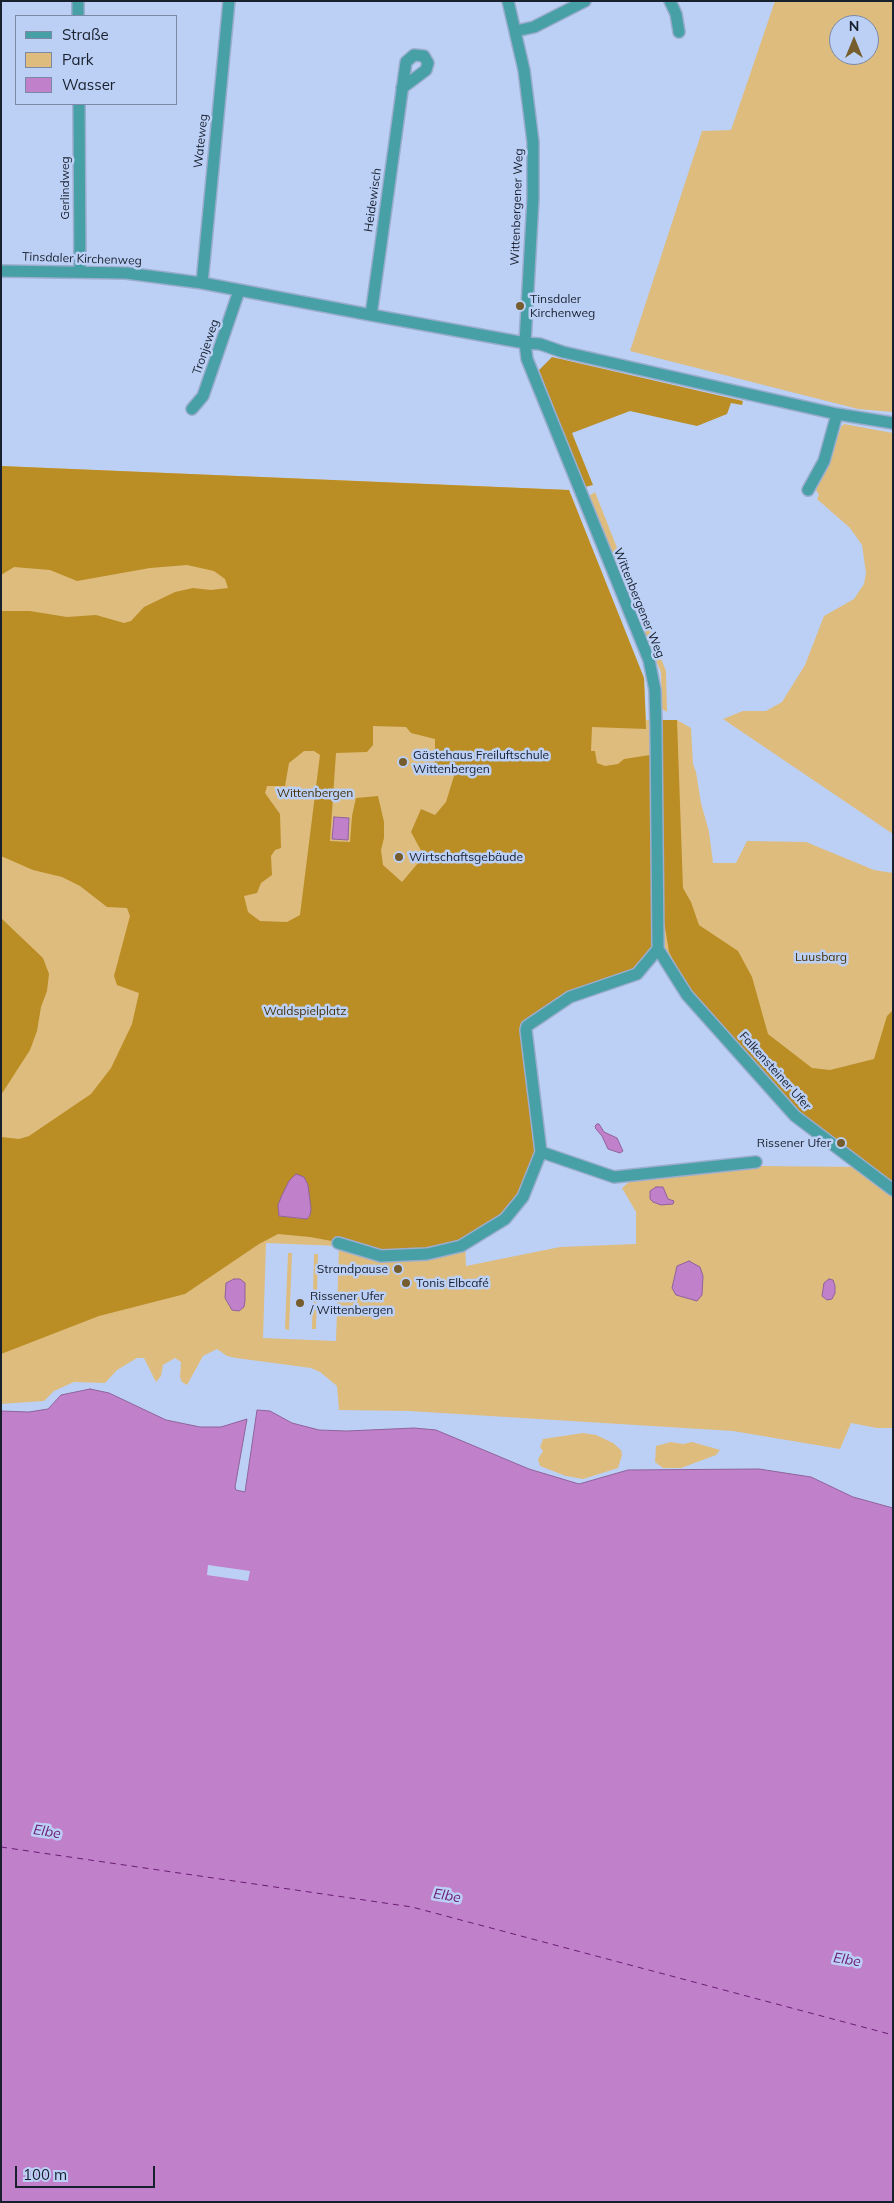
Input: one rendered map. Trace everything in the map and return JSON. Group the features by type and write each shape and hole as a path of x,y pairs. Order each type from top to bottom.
{"street":[{"path":"78,1 78,15"},
{"name":"Wateweg","path":"202,283 229,1"},
{"name":"Wittenbergener Weg","path":"508,1 524,70 533,142 533,199 525,343 527,359 649,660 655,690 658,949"},
{"path":"516,31 534,27 585,1"},
{"path":"670,1 676,14 679,32"},
{"name":"Heidewisch","path":"371,315 402,88"},
{"name":"Gerlindweg","path":"79,105 80,272"},
{"name":"Tinsdaler Kirchenweg","path":"1,271 126,273 202,283 525,343 540,344 563,352 837,414 893,423"},
{"name":"Tronjeweg","path":"192,409 204,396 239,291"},
{"path":"808,490 824,461 837,414"},
{"path":"338,1243 370,1254 392,1257 427,1254 461,1246 497,1225 517,1206 527,1188 541,1152 527,1026 570,997 637,974 658,949"},
{"name":"Falkensteiner Ufer","path":"658,949 687,995 795,1116 893,1190"},
{"path":"541,1152 614,1177 756,1162"}],"green space":[{"path":"775,1 893,1 893,412 858,409 630,351 702,131 731,130"},
{"path":"552,357 743,401 742,405 731,403 727,414 697,426 630,411 572,433 593,485 585,487 539,370"},
{"path":"844,424 893,433 893,834 723,719 743,711 766,711 782,702 805,665 824,616 854,599 864,584 866,573 862,545 850,528 817,499 819,495 815,488 827,466 841,427"},
{"name":"Wittenbergen","path":"1,466 569,490 644,678 646,720 677,720 691,728 693,764 709,832 713,863 736,863 747,841 806,842 874,870 893,873 893,1428 877,1428 851,1423 840,1449 733,1431 409,1411 339,1410 337,1386 320,1372 311,1368 227,1356 217,1349 203,1356 187,1385 182,1382 180,1377 181,1362 175,1358 163,1365 161,1376 156,1382 144,1358 137,1358 117,1370 105,1383 74,1382 54,1391 44,1401 1,1404","holes":["660,946 690,994 865,1167 759,1166 629,1182 622,1188 636,1212 636,1244 560,1247 466,1266 465,1241 524,1028 569,994 636,973","266,1243 339,1246 336,1341 263,1338"]},
{"name":"Wittenbergen","path":"1,466 569,490 644,678 646,729 592,727 591,751 595,751 597,763 605,766 618,764 624,759 650,755 653,945 633,971 568,993 535,1013 523,1027 537,1153 521,1192 497,1220 459,1243 418,1250 391,1252 310,1237 278,1234 259,1244 185,1294 99,1316 1,1354 1,1137 19,1139 29,1136 91,1094 111,1068 132,1024 139,993 117,985 114,976 130,916 127,908 107,907 80,886 62,877 33,870 1,856 1,611 30,611 67,617 96,615 124,623 131,621 144,607 175,592 193,588 211,590 228,588 225,579 214,571 187,565 150,568 77,581 50,570 14,567 1,575","holes":["373,726 406,727 411,733 435,739 435,772 448,769 454,776 446,802 435,815 421,809 411,832 424,856 402,882 383,865 381,850 384,838 384,822 378,796 356,798 352,816 350,842 330,841 336,753 367,752 373,745","304,751 314,751 320,755 300,915 287,922 260,921 248,912 244,896 257,893 261,883 272,875 271,856 275,850 281,848 280,814 265,793 267,786 285,786 289,763","296,1174 306,1180 311,1209 309,1218 279,1216 278,1205 289,1181"]},
{"path":"595,492 621,558 614,560 589,496"},
{"path":"624,566 641,608 634,612 617,568"},
{"path":"645,619 666,671 667,712 662,709 661,672 639,622"},
{"path":"659,720 677,720 683,888 691,902 699,925 738,951 752,977 768,1034 812,1068 830,1070 874,1059 887,1016 893,1010 893,1182 806,1123 691,994 669,952 663,915"},
{"path":"1,918 43,958 49,974 47,991 41,1007 37,1031 30,1050 1,1095"},
{"path":"288,1253 292,1253 289,1330 285,1329"},
{"path":"314,1254 318,1254 316,1329 312,1329"},
{"path":"583,1433 596,1435 613,1443 621,1450 622,1455 618,1468 583,1479 566,1476 540,1466 538,1459 543,1451 540,1447 543,1439"},
{"path":"671,1442 683,1444 692,1442 720,1450 716,1455 681,1468 663,1468 655,1462 656,1446"}],"water":[{"path":"334,817 349,818 348,840 332,839"},
{"path":"599,1124 604,1132 617,1138 623,1151 620,1153 608,1149 602,1136 596,1129 595,1126"},
{"path":"296,1174 304,1177 308,1185 311,1209 307,1219 279,1216 278,1205 282,1195 289,1181"},
{"path":"656,1187 663,1187 668,1199 674,1201 673,1204 661,1205 650,1199 650,1191"},
{"path":"689,1261 700,1267 703,1276 702,1295 697,1301 676,1295 672,1288 677,1266"},
{"path":"234,1279 240,1279 245,1283 244,1307 239,1311 232,1310 225,1298 226,1283"},
{"path":"829,1279 833,1280 835,1293 832,1299 827,1300 822,1296 824,1283"},
{"name":"Elbe","path":"90,1389 109,1393 166,1420 200,1427 221,1427 247,1419 235,1487 236,1490 245,1492 257,1410 270,1411 292,1423 319,1430 347,1431 414,1428 436,1430 529,1469 579,1484 628,1470 759,1469 811,1477 853,1497 893,1508 893,2202 1,2202 1,1411 29,1412 48,1409 61,1395"}],"pier":[{"path":"208,1565 250,1571 248,1581 207,1575"}],"ferry route":[{"path":"1,1847 412,1907 893,2035"}],"place":[{"name":"Tinsdaler Kirchenweg","path":"520,306"},
{"name":"Gästehaus Freiluftschule Wittenbergen","path":"403,762"},
{"name":"Wirtschaftsgebäude","path":"399,857"},
{"name":"Rissener Ufer","path":"841,1143"},
{"name":"Strandpause","path":"398,1269"},
{"name":"Tonis Elbcafé","path":"406,1283"},
{"name":"Rissener Ufer / Wittenbergen","path":"300,1303"}],"park label":[{"name":"Luusbarg","path":"821,957"},
{"name":"Waldspielplatz","path":"305,1011"}]}
